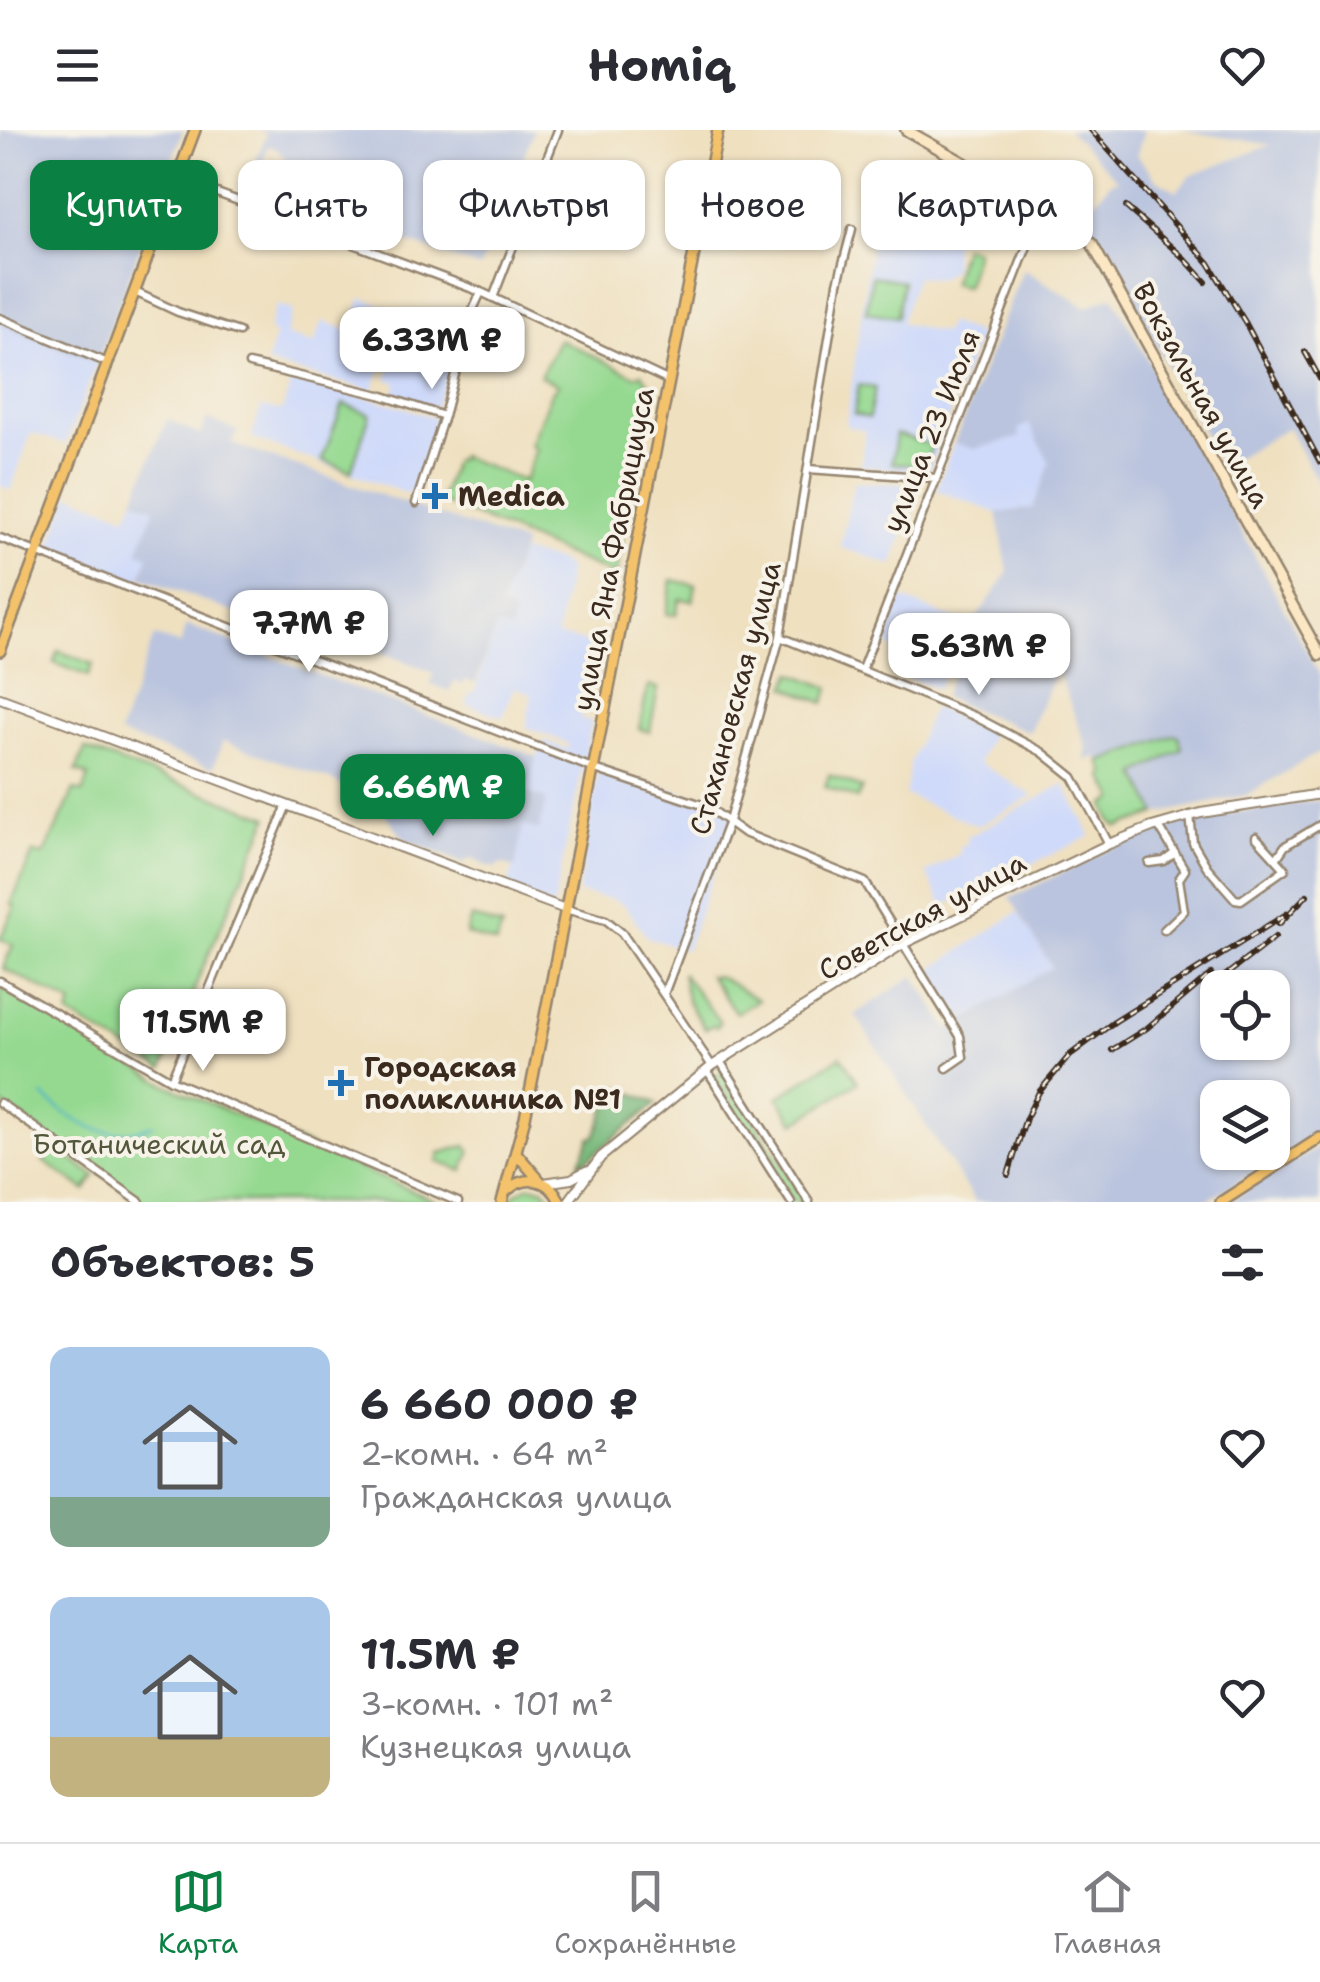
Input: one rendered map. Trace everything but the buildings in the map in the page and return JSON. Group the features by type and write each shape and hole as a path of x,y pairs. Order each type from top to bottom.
{"main road":[{"path":"185,160 196,130"},
{"name":"улица Яна Фабрициуса","path":"502,1199 517,1154 718,130"},
{"name":"Вокзальная улица","path":"906,130 958,160"},
{"name":"Вокзальная улица","path":"1093,246 1320,654"},
{"path":"0,651 150,250"},
{"path":"1221,1202 1320,1138"},
{"path":"517,1154 556,1192 560,1202"},
{"path":"502,1199 518,1182 542,1182"}],"street":[{"path":"493,298 558,130"},
{"path":"218,193 480,292 668,382"},
{"name":"Стахановская улица","path":"664,994 729,821 780,637 836,296 852,229"},
{"name":"улица 23 Июля","path":"862,670 1026,250"},
{"path":"134,292 178,312 239,332"},
{"path":"416,503 444,416 459,359 460,338 480,292"},
{"path":"0,318 108,363"},
{"path":"248,364 380,395 444,416"},
{"path":"808,470 937,478"},
{"path":"0,538 592,768 708,807 744,833 865,882 960,1036 962,1058 947,1068"},
{"path":"780,637 974,716 1042,752 1073,777 1108,844"},
{"path":"0,698 606,920 614,925 664,994 809,1202"},
{"name":"Советская улица","path":"542,1182 571,1179 590,1168 713,1066 904,944 1108,844 1158,825 1190,815 1320,794"},
{"path":"172,1080 287,805"},
{"path":"1190,815 1193,844 1235,899 1241,900 1285,869 1256,838"},
{"path":"1158,825 1185,870 1180,879 1184,911 1164,930"},
{"path":"1276,859 1284,846 1320,825"},
{"path":"1149,863 1176,853"},
{"path":"0,981 172,1080 458,1202"},
{"path":"713,1066 791,1202"},
{"path":"0,1103 140,1202"},
{"name":"Советская улица","path":"568,1202 590,1168"}],"shaded area":[{"path":"0,130 183,130 172,160 30,160 30,250 139,250 97,363 0,324"},
{"path":"259,130 534,130 522,160 423,160 423,247 403,240 403,160 286,160 277,148 268,146 263,160 256,160 266,134"},
{"path":"1068,130 1144,130 1137,155 1157,180 1177,191 1190,176 1271,145 1181,130 1320,130 1320,486 1288,428 1222,466 1093,236 1093,204 1112,181 1119,181"},
{"path":"430,250 487,250 480,268"},
{"path":"870,250 953,250 953,269 938,279 916,276 901,323 943,333 948,323 979,334 929,472 861,466 865,431 846,426"},
{"path":"1023,269 1086,307 1113,296 1320,675 1320,752 1246,795 1157,814 1137,774 1181,749 1175,735 1100,762 1097,756 1086,761 1087,747 1058,672 1029,732 943,697 970,627 1008,573 997,513 1033,508 1050,463 1029,424 1018,429 1020,437 975,449 954,443"},
{"path":"362,298 448,330 443,342 449,345 454,359 435,408 394,395 397,383 387,379 399,347 390,343 373,390 266,364 275,337 269,329 276,305 293,310 286,335 314,344 323,321 350,331"},
{"path":"0,324 97,363 66,444 31,433 11,490 0,486"},
{"path":"292,379 437,419 411,495 251,438 261,407 282,411"},
{"path":"167,419 200,435 207,419 237,431 232,444 524,544 499,607 513,613 511,631 496,626 475,683 465,680 463,685 454,681 450,691 430,684 434,673 335,634 335,651 141,577 149,556 138,552 155,508 134,499"},
{"path":"1029,424 1050,463 1033,508 997,513 936,490 954,443 975,449 1020,437 1017,429"},
{"path":"854,482 921,485 892,565 840,547"},
{"path":"70,494 127,516 134,499 155,507 139,551 149,556 138,583 49,551"},
{"path":"521,552 569,567 557,636 596,644 583,714 579,718 592,722 553,908 507,891 523,825 513,820 544,740 567,749 569,744 526,727 532,694 514,687 503,717 466,704 474,692 496,625 511,630 498,608"},
{"path":"901,598 964,623 938,689 895,673 903,652 883,644"},
{"path":"187,625 537,757 525,792 546,799 539,831 523,825 515,868 488,866 470,858 463,863 404,839 376,801 331,780 223,741 213,768 119,734 154,636 180,645"},
{"path":"933,707 992,733 978,762 1033,796 978,826 905,795 910,763"},
{"path":"599,769 737,808 686,950 648,938 625,906 612,899 578,893"},
{"path":"1064,784 1091,836 943,906 926,873 961,853 959,847 968,843 966,838"},
{"path":"1320,800 1320,1132 1290,1150 1290,1080 1200,1080 1200,1170 1257,1170 1204,1202 975,1202 855,1014 914,976 949,1030 1052,967 1010,898 1133,838 1194,819"},
{"path":"1018,912 1052,967 961,1023 928,972"},
{"path":"1320,1147 1320,1202 1230,1202 1278,1170 1290,1170 1290,1163"}],"green space":[{"path":"962,250 976,250 966,287 952,283"},
{"path":"872,276 903,281 897,317 866,312"},
{"path":"559,339 635,376 642,373 650,386 616,576 440,501 454,460 458,461 460,456 524,481 536,449 530,445 558,385 540,376"},
{"path":"859,385 875,388 869,418 854,414"},
{"path":"343,404 370,414 351,472 322,460"},
{"path":"896,434 932,445 925,467 892,463"},
{"path":"672,580 696,585 693,601 679,599 676,615 666,614"},
{"path":"58,651 93,664 88,676 54,663"},
{"path":"792,673 830,688 824,703 786,687"},
{"path":"648,686 658,688 650,732 639,729"},
{"path":"1179,736 1182,749 1137,774 1157,814 1118,827 1105,805 1115,799 1100,762"},
{"path":"85,749 269,817 163,1069 69,1015 72,1004 3,968 13,945 0,939 15,907 11,904 33,853 44,855 74,790 83,793 89,776 76,771"},
{"path":"829,775 862,788 857,799 825,787"},
{"path":"471,917 502,927 496,944 466,934"},
{"path":"682,973 720,1022 717,1027 705,1029 687,1000"},
{"path":"709,976 720,977 758,1000 736,1013"},
{"name":"Ботанический сад","path":"0,987 167,1085 438,1202 142,1202 0,1103"},
{"path":"841,1056 858,1082 795,1123 778,1097"},
{"path":"723,1071 806,1202 794,1202 714,1076"},
{"path":"615,1086 657,1103 578,1167 590,1138 595,1137"},
{"path":"466,1146 471,1151 463,1171 438,1162 440,1153"},
{"path":"53,1147 95,1176 85,1190 43,1161"},
{"path":"529,1186 543,1188 555,1202 511,1202 515,1194"}],"waterway":[{"path":"43,1096 94,1129 121,1133 153,1125"}],"railway":[{"path":"1091,130 1209,263 1320,462"},
{"path":"1126,207 1206,282"},
{"path":"1305,352 1320,379"},
{"path":"1279,924 1307,895"},
{"path":"1008,1175 1026,1118 1039,1092 1070,1055 1114,1022 1288,913"},
{"path":"1232,970 1275,937"},
{"path":"1112,1050 1147,1028 1200,983"}],"place":[{"name":"Medica","path":"435,496"},
{"name":"Городская поликлиника №1","path":"341,1083"}]}
